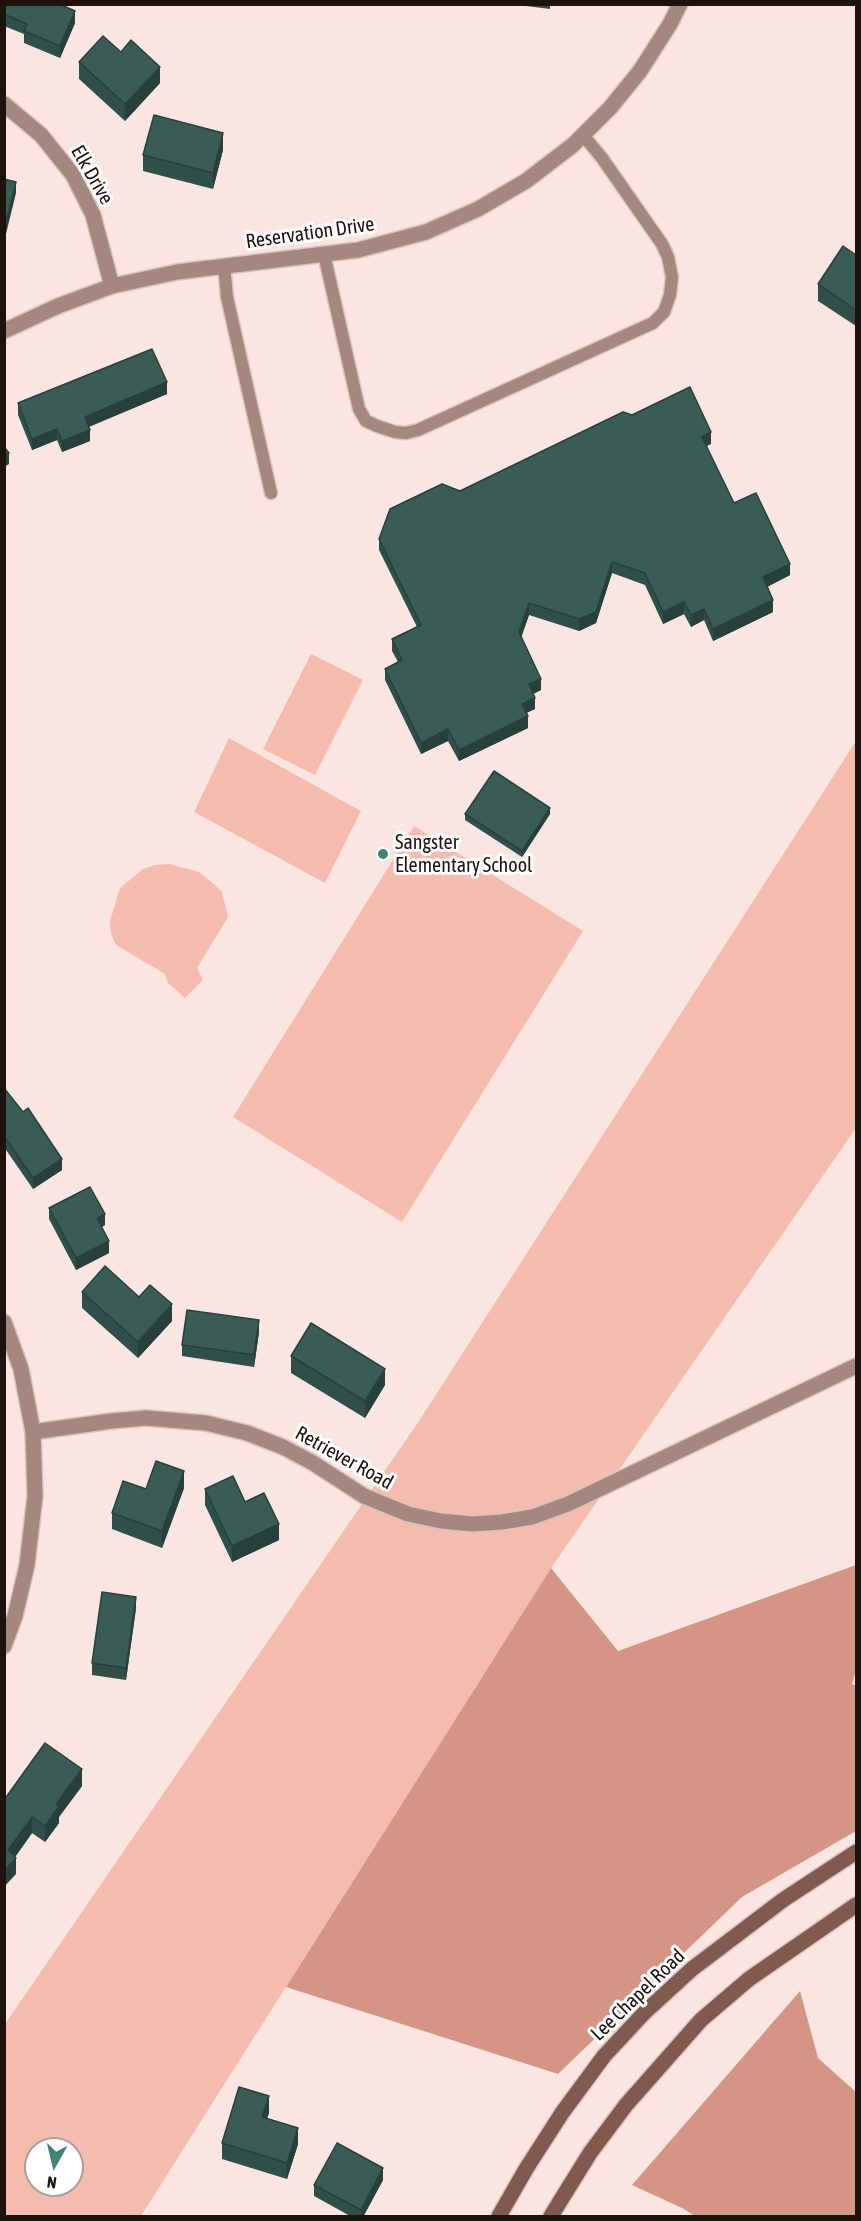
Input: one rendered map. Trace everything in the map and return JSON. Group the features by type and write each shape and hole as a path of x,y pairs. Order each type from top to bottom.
{"main road":[{"name":"Lee Chapel Road","path":"500,2217 525,2169 562,2113 604,2056 645,2012 692,1969 783,1900 856,1852"},
{"path":"551,2217 590,2152 626,2105 701,2020 749,1979 856,1905"}],"street":[{"name":"Reservation Drive","path":"4,331 58,306 112,286 224,265 358,250 426,232 478,209 526,181 583,135 610,108 640,71 680,4"},
{"name":"Elk Drive","path":"4,104 42,135 73,175 93,215 112,286"},
{"path":"4,1322 21,1369 33,1432 35,1496 32,1534 15,1616 4,1646"},
{"name":"Retriever Road","path":"33,1432 146,1418 206,1423 247,1433 283,1447 313,1463 364,1496 398,1510 441,1521 472,1524 502,1522 532,1517 568,1504 856,1366"}],"lane":[{"path":"324,254 358,409 366,420 390,431 406,433 418,430 653,323 666,309 671,291 672,277 668,257 662,244 602,158 583,135"},
{"path":"224,265 227,297 271,493"}],"shaded area":[{"path":"311,654 363,680 315,775 263,749"},
{"path":"229,738 361,811 325,883 194,812"},
{"path":"856,741 856,1128 551,1568 141,2216 5,2216 5,2024 419,1421"},
{"path":"414,826 583,931 402,1222 233,1117"},
{"path":"169,864 199,872 214,884 222,892 228,917 197,968 203,980 185,998 168,983 165,974 116,945 111,934 110,921 120,888 143,869"},
{"path":"856,1565 856,1670 852,1684 856,1686 856,1831 742,1897 558,2074 286,1987 551,1568 618,1651"},
{"path":"800,1991 818,2058 856,2092 856,2216 695,2216 632,2185"}],"building":[{"path":"6,4 59,4 75,11 60,46 24,31 27,24 4,14"},
{"path":"103,36 121,52 131,40 160,67 125,104 79,62"},
{"path":"154,115 223,133 213,173 143,155"},
{"path":"4,179 16,182 4,230"},
{"path":"843,246 856,255 856,310 818,284"},
{"path":"152,349 167,382 85,417 90,430 62,441 57,429 32,439 18,403"},
{"path":"690,387 711,432 702,437 734,503 756,493 790,564 763,577 773,600 713,629 704,609 691,615 684,602 663,612 645,573 612,562 596,612 579,619 529,603 519,632 541,679 529,684 535,698 522,704 528,716 459,750 448,729 421,743 385,669 402,660 392,639 421,625 379,539 390,509 442,484 460,491 623,412 632,415"},
{"path":"494,771 550,808 522,851 465,814"},
{"path":"4,1088 23,1112 28,1108 62,1159 33,1178 4,1136"},
{"path":"90,1187 105,1214 97,1218 109,1241 76,1258 49,1208"},
{"path":"105,1266 139,1297 150,1285 172,1304 138,1342 82,1292"},
{"path":"187,1310 259,1320 254,1355 182,1345"},
{"path":"311,1323 385,1369 365,1401 291,1356"},
{"path":"156,1461 184,1471 162,1531 112,1513 123,1481 146,1489"},
{"path":"233,1476 245,1502 264,1493 279,1524 232,1546 205,1489"},
{"path":"102,1592 136,1597 126,1668 92,1663"},
{"path":"45,1743 82,1769 56,1804 59,1806 45,1826 32,1817 8,1850 16,1858 4,1871 4,1800"},
{"path":"239,2087 269,2096 262,2117 298,2128 287,2163 222,2143"},
{"path":"337,2143 383,2168 361,2210 314,2185"}],"place":[{"name":"Sangster Elementary School","path":"383,854"}]}
